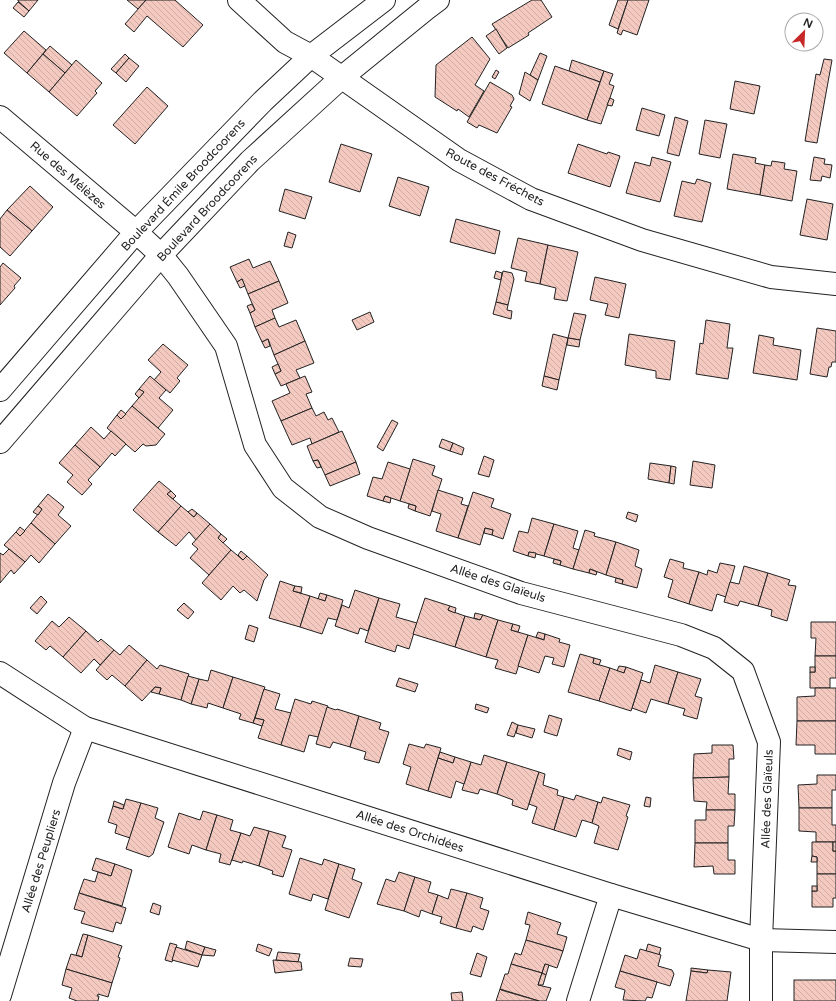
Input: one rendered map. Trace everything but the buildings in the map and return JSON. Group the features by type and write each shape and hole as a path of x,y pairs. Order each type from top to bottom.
{"street":[{"name":"Route des Fréchets","path":"239,0 285,42 311,56 458,160 531,199 642,240 771,277 836,284"},
{"name":"Boulevard Émile Broodcoorens","path":"0,390 136,232 263,101 311,56 384,0"},
{"name":"Boulevard Broodcoorens","path":"0,442 161,255 250,161 341,78 438,0"},
{"name":"Rue des Mélèzes","path":"0,117 136,232"},
{"name":"Allée des Glaïeuls","path":"136,232 161,255 180,278 226,346 255,445 283,488 320,517 368,538 521,593 681,635 714,648 743,671 769,742 761,940 761,1001"},
{"name":"Allée des Orchidées","path":"0,673 85,728 611,895 761,940 836,942"},
{"name":"Allée des Peupliers","path":"0,995 64,783 85,728"},
{"path":"578,1001 611,895"}]}
